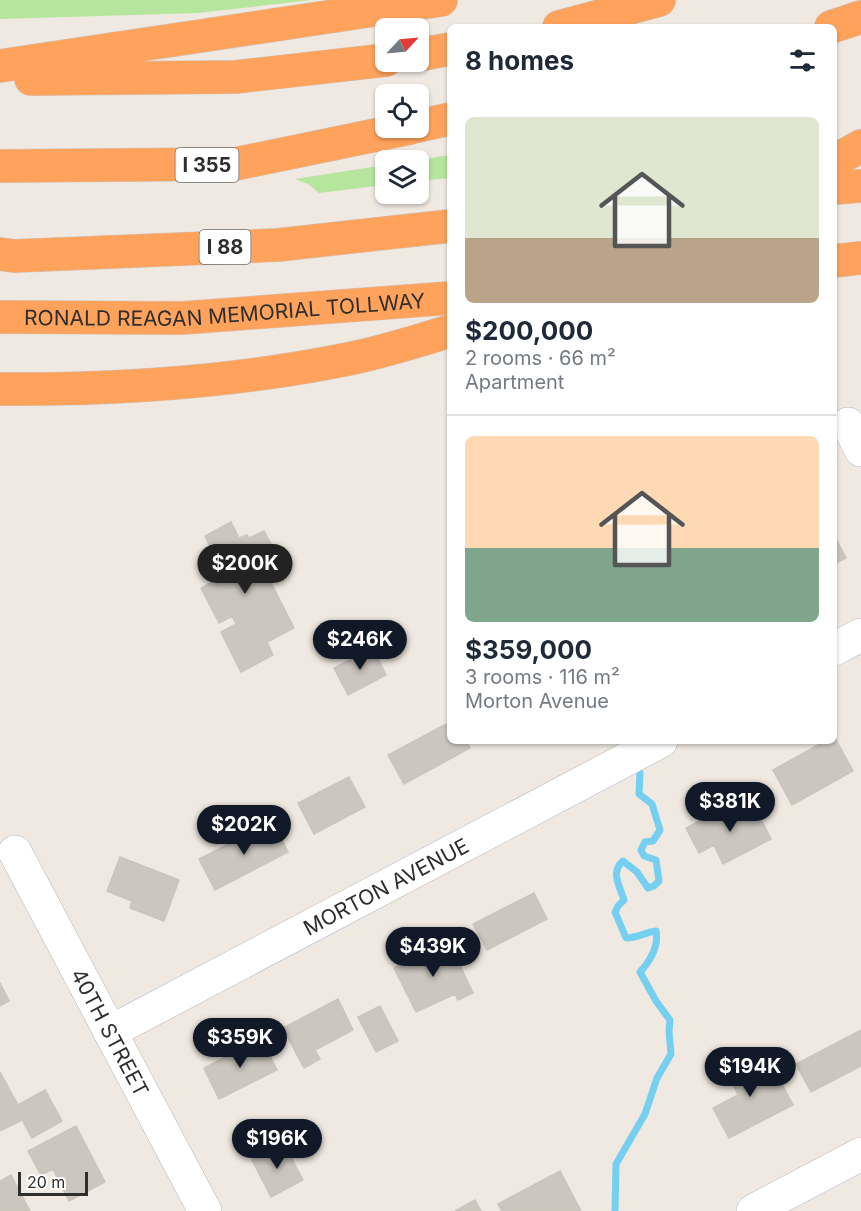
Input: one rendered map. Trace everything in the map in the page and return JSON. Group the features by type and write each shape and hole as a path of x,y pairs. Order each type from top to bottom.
{"highway":[{"path":"0,66 441,0"},
{"path":"570,24 659,0"},
{"path":"837,25 861,17"},
{"path":"429,53 447,50"},
{"path":"0,79 235,76 375,61"},
{"path":"429,124 447,120"},
{"name":"I 355","path":"0,165 235,164 375,135"},
{"path":"837,161 861,146"},
{"path":"837,163 861,159"},
{"path":"837,188 861,186"},
{"name":"I 88","path":"0,254 14,256 278,245 447,226"},
{"path":"837,261 861,258"},
{"name":"RONALD REAGAN MEMORIAL TOLLWAY","path":"0,316 182,318 447,298"},
{"path":"11,389 165,385 284,370 354,357 447,332"}],"street":[{"path":"837,647 861,635"},
{"name":"MORTON AVENUE","path":"110,1032 655,744"},
{"name":"40TH STREET","path":"15,852 110,1032 198,1208"},
{"path":"753,1211 861,1154"}],"green space":[{"path":"0,0 312,0 198,13 0,19"},
{"path":"447,155 447,178 429,180 429,158"},
{"path":"375,167 375,186 319,193 308,184 295,179"}],"building":[{"path":"231,522 239,538 247,535 249,538 264,531 278,557 262,565 294,628 267,642 273,655 241,672 221,632 236,624 232,616 219,623 201,588 218,579 206,556 213,553 205,536"},
{"path":"837,541 846,558 837,562"},
{"path":"373,648 386,675 348,695 334,668"},
{"path":"447,724 447,744 468,744 470,748 404,784 388,755"},
{"path":"837,742 853,771 792,805 773,770 820,744 837,744"},
{"path":"349,777 365,807 314,834 298,803"},
{"path":"753,804 771,839 723,864 714,845 699,853 686,828 728,806 732,815"},
{"path":"273,821 288,852 215,890 199,859"},
{"path":"120,857 179,880 164,921 130,908 132,901 107,891"},
{"path":"534,893 547,919 487,950 473,924"},
{"path":"449,942 473,993 458,1000 455,994 416,1012 394,968"},
{"path":"0,983 9,1001 0,1006"},
{"path":"338,999 353,1030 315,1050 320,1059 304,1068 283,1028"},
{"path":"380,1006 398,1041 376,1052 358,1017"},
{"path":"861,1030 861,1066 811,1092 796,1064"},
{"path":"261,1038 277,1070 219,1099 204,1068"},
{"path":"742,1051 759,1084 777,1075 793,1105 729,1138 713,1108 738,1095 722,1062"},
{"path":"0,1072 18,1105 45,1090 62,1121 32,1138 22,1120 0,1131"},
{"path":"76,1126 105,1182 69,1201 53,1169 41,1175 28,1151"},
{"path":"284,1144 303,1180 271,1197 252,1160"},
{"path":"560,1171 581,1211 502,1211 498,1204"},
{"path":"11,1175 30,1211 0,1211 0,1181"},
{"path":"475,1200 481,1211 455,1211"}],"waterway":[{"path":"615,1211 616,1164 645,1114 657,1078 671,1054 670,1020 656,1001 640,972 653,953 657,937 656,931 626,938 615,912 624,900 617,875 619,865 623,861 637,872 648,888 659,881 656,860 644,856 641,850 645,842 653,841 660,830 652,804 639,794 640,773"}]}
